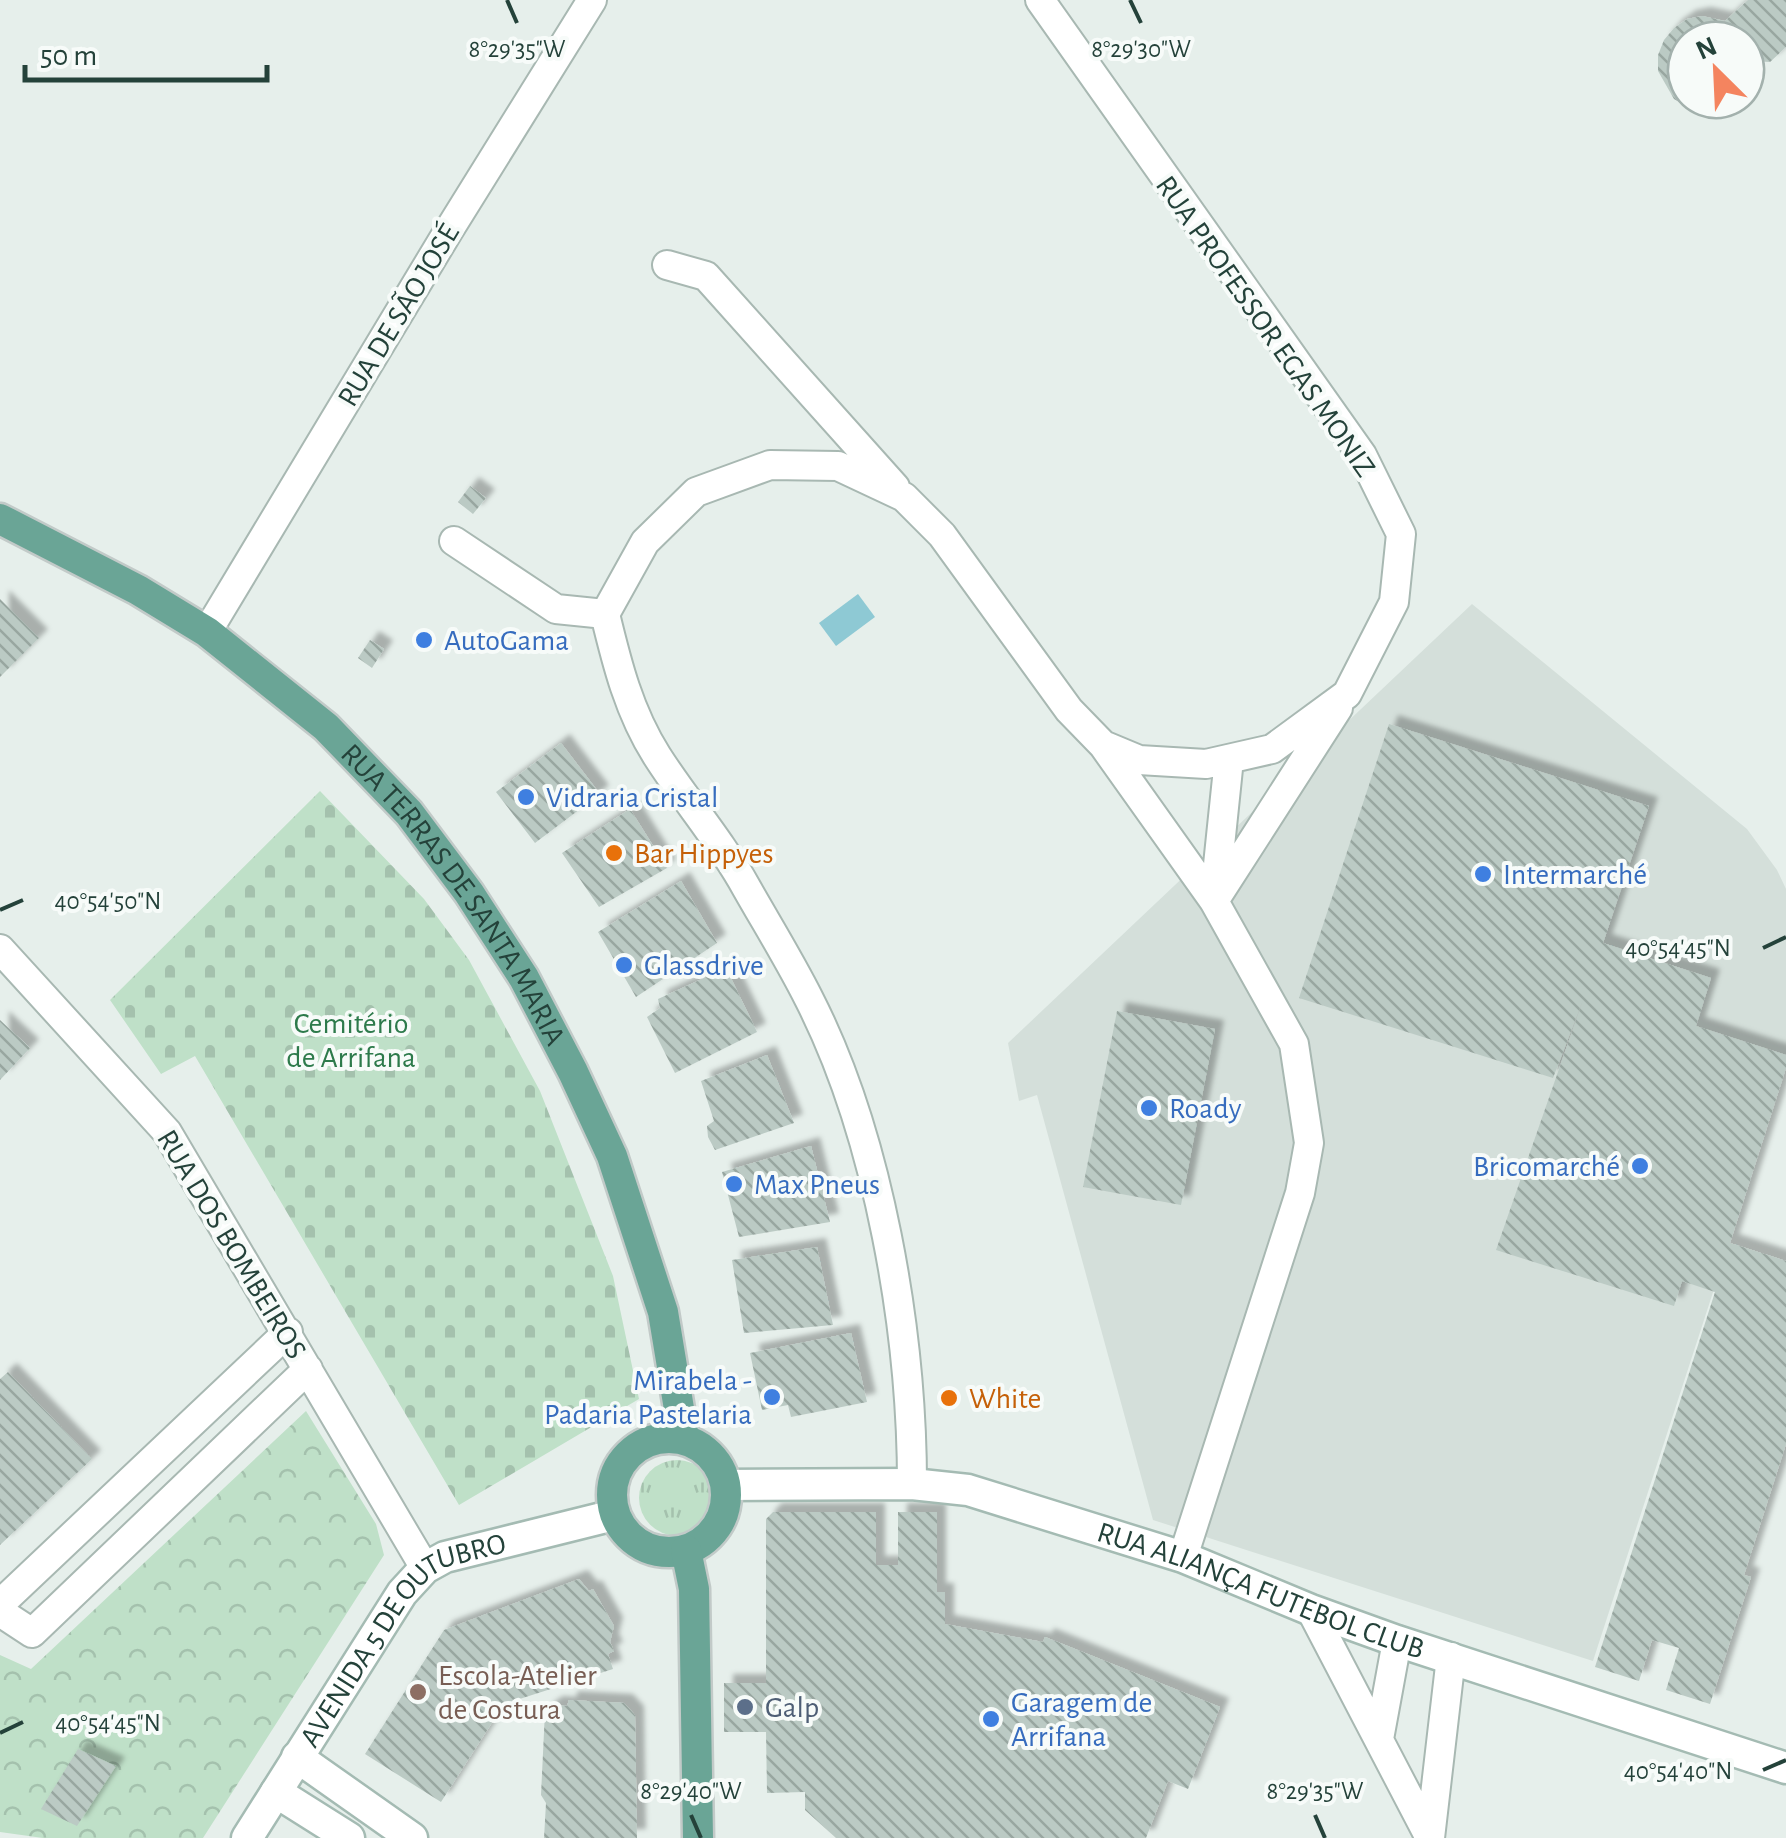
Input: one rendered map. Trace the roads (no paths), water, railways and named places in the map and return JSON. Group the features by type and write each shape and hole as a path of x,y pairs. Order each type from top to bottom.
{"main road":[{"name":"RUA TERRAS DE SANTA MARIA","path":"0,520 138,590 207,632 326,726 409,813 469,893 524,978 612,1156 663,1312 684,1439"},
{"path":"684,1439 712,1456 726,1484 727,1501 714,1532 686,1550 668,1553 636,1542 614,1514 611,1497 621,1463 649,1441 684,1439"},
{"path":"686,1550 694,1589 701,1837"}],"street":[{"name":"RUA DE SÃO JOSÉ","path":"207,632 592,0"},
{"name":"RUA PROFESSOR EGAS MONIZ","path":"605,614 646,542 696,492 770,466 838,466 904,497 942,535 1068,710 1103,745 1140,760 1206,764 1272,749 1347,694 1394,602 1402,534 1362,456 1040,0"},
{"path":"667,264 706,276 904,497"},
{"path":"454,541 556,610 605,614 624,690 655,753 742,878 811,1001 851,1100 884,1218 913,1417 912,1484"},
{"path":"1214,901 1347,694"},
{"path":"1103,745 1214,901 1294,1044 1309,1143 1300,1193 1183,1557"},
{"path":"1214,901 1229,758"},
{"name":"RUA DOS BOMBEIROS","path":"0,949 167,1132 425,1568"},
{"path":"0,1604 288,1332"},
{"path":"0,1612 32,1633 308,1369"},
{"name":"RUA ALIANÇA FUTEBOL CLUB","path":"726,1484 912,1484 968,1490 1183,1557 1397,1640 1786,1768"},
{"path":"104,1505 134,1535"},
{"name":"AVENIDA 5 DE OUTUBRO","path":"247,1838 402,1592 425,1568 446,1557 614,1514"},
{"path":"1312,1610 1430,1838"},
{"path":"1379,1739 1397,1640"},
{"path":"1430,1838 1451,1657"},
{"path":"297,1757 412,1838"},
{"path":"276,1792 350,1838"}],"water":[{"path":"858,594 875,617 836,646 819,623"}],"place":[{"name":"AutoGama","path":"424,640"},
{"name":"Vidraria Cristal","path":"526,797"},
{"name":"Bar Hippyes","path":"614,853"},
{"name":"Intermarché","path":"1483,874"},
{"name":"Glassdrive","path":"624,965"},
{"name":"Roady","path":"1149,1108"},
{"name":"Bricomarché","path":"1640,1166"},
{"name":"Max Pneus","path":"734,1184"},
{"name":"Mirabela - Padaria Pastelaria","path":"772,1397"},
{"name":"White","path":"949,1398"},
{"name":"Escola-Atelier de Costura","path":"418,1692"},
{"name":"Galp","path":"745,1707"},
{"name":"Garagem de Arrifana","path":"991,1719"}],"park label":[{"name":"Cemitério de Arrifana","path":"351,1040"}]}
